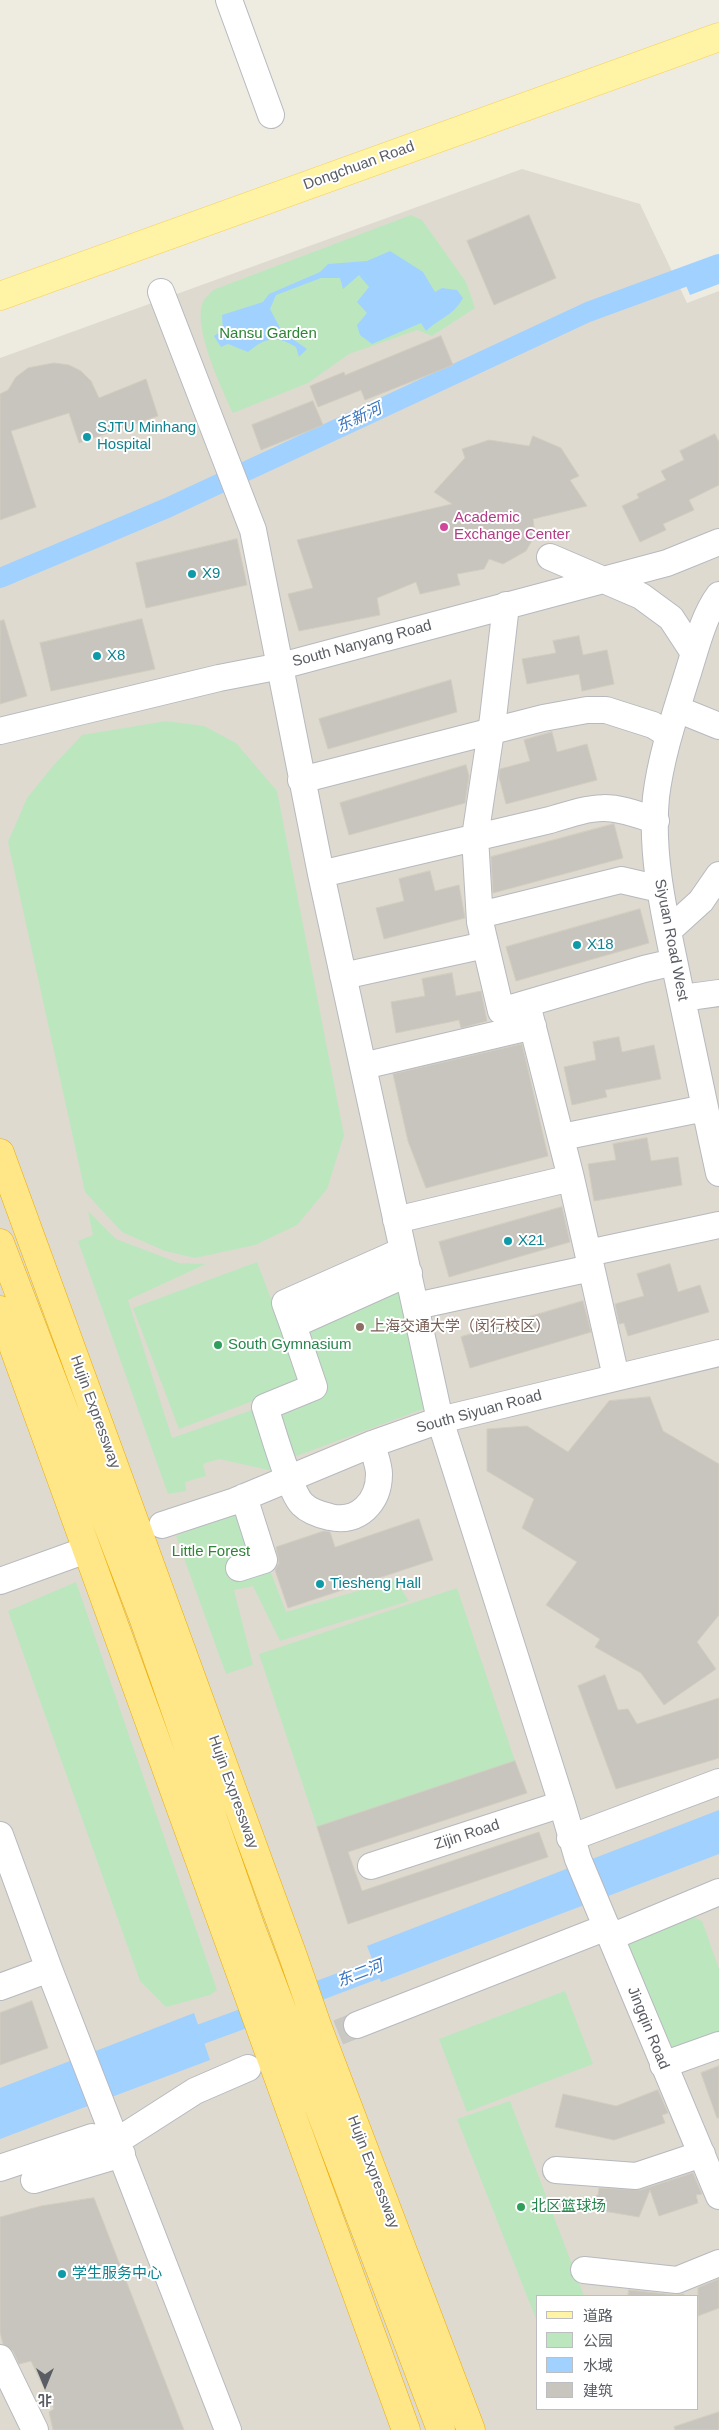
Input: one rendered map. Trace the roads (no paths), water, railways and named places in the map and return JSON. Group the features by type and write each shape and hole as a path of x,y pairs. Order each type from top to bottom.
{"highway":[{"name":"Hujin Expressway","path":"0,1153 318,2028 471,2430"},
{"name":"Hujin Expressway","path":"0,1243 143,1617 253,1968"},
{"name":"Hujin Expressway","path":"0,1310 282,2046 441,2430"},
{"name":"Hujin Expressway","path":"282,2046 406,2430"}],"main road":[{"name":"Dongchuan Road","path":"0,296 719,37"}],"street":[{"path":"229,0 271,115"},
{"name":"Jingqin Road","path":"161,292 253,530 281,666 301,780 440,1420 562,1804 574,1849 664,2065 710,2163 719,2196"},
{"name":"South Nanyang Road","path":"0,731 219,678 243,675 281,666 667,563 719,542"},
{"path":"550,557 641,596 671,618 694,653"},
{"name":"Siyuan Road West","path":"719,595 713,603 694,653 664,752 656,798 660,889 719,1171"},
{"path":"506,605 491,732 475,837 480,915 485,945 501,1011 530,1015"},
{"path":"677,709 719,726"},
{"path":"301,780 543,718 587,710 606,710 653,725 669,735"},
{"path":"321,874 550,820 588,808 611,807 656,820"},
{"path":"668,931 702,901 719,874"},
{"path":"480,915 621,880 660,889"},
{"path":"343,976 485,945"},
{"path":"363,1066 530,1015 674,962"},
{"path":"682,998 719,993"},
{"path":"530,1015 572,1178 616,1377"},
{"path":"562,1137 705,1108"},
{"path":"396,1220 572,1178"},
{"path":"416,1306 719,1225"},
{"path":"372,1444 379,1474 373,1500 362,1513 341,1520 319,1514 302,1504 290,1478 265,1407 314,1387 286,1303 405,1262"},
{"name":"South Siyuan Road","path":"162,1525 244,1497 372,1444 440,1420 719,1353"},
{"path":"239,1568 264,1560 244,1497"},
{"path":"0,1581 78,1553"},
{"path":"574,1849 719,1782"},
{"name":"Zijin Road","path":"371,1866 562,1804"},
{"path":"0,1835 49,1969 118,2142 224,2429"},
{"path":"358,2025 605,1924 719,1892"},
{"path":"0,1987 49,1969"},
{"path":"664,2065 719,2044"},
{"path":"34,2180 118,2142 195,2091 248,2068"},
{"path":"0,2168 92,2136 118,2142"},
{"path":"556,2170 636,2176 710,2163"},
{"path":"584,2270 677,2280 719,2264"},
{"path":"0,2358 34,2430"}],"water":[{"path":"390,251 423,272 435,292 442,288 457,290 463,298 451,313 426,331 421,323 372,344 360,335 357,325 367,313 357,302 369,287 359,275 343,289 340,278 321,278 276,295 270,309 282,332 307,349 299,357 296,347 283,341 265,341 248,352 228,344 221,347 214,336 223,330 222,315 263,302 269,294 320,272 328,264 367,261"},
{"path":"719,255 719,284 690,295 680,271"},
{"path":"719,1810 719,1854 381,1982 367,1946"},
{"path":"194,2013 210,2060 0,2139 0,2088"}],"waterway":[{"name":"东新河","path":"0,578 167,508 588,312 719,264"},
{"name":"东二河","path":"294,2000 400,1960"},
{"name":"东二河","path":"177,2043 267,2010"}],"tunnel":[{"path":"302,2047 357,2025"}],"place":[{"name":"SJTU Minhang Hospital","path":"87,437"},
{"name":"Academic Exchange Center","path":"444,527"},
{"name":"X9","path":"192,574"},
{"name":"X8","path":"97,656"},
{"name":"X18","path":"577,945"},
{"name":"X21","path":"508,1241"},
{"name":"上海交通大学（闵行校区）","path":"360,1327"},
{"name":"South Gymnasium","path":"218,1345"},
{"name":"Tiesheng Hall","path":"320,1584"},
{"name":"北区篮球场","path":"521,2207"},
{"name":"学生服务中心","path":"62,2274"}],"park label":[{"name":"Nansu Garden","path":"268,334"},
{"name":"Little Forest","path":"211,1552"}]}
